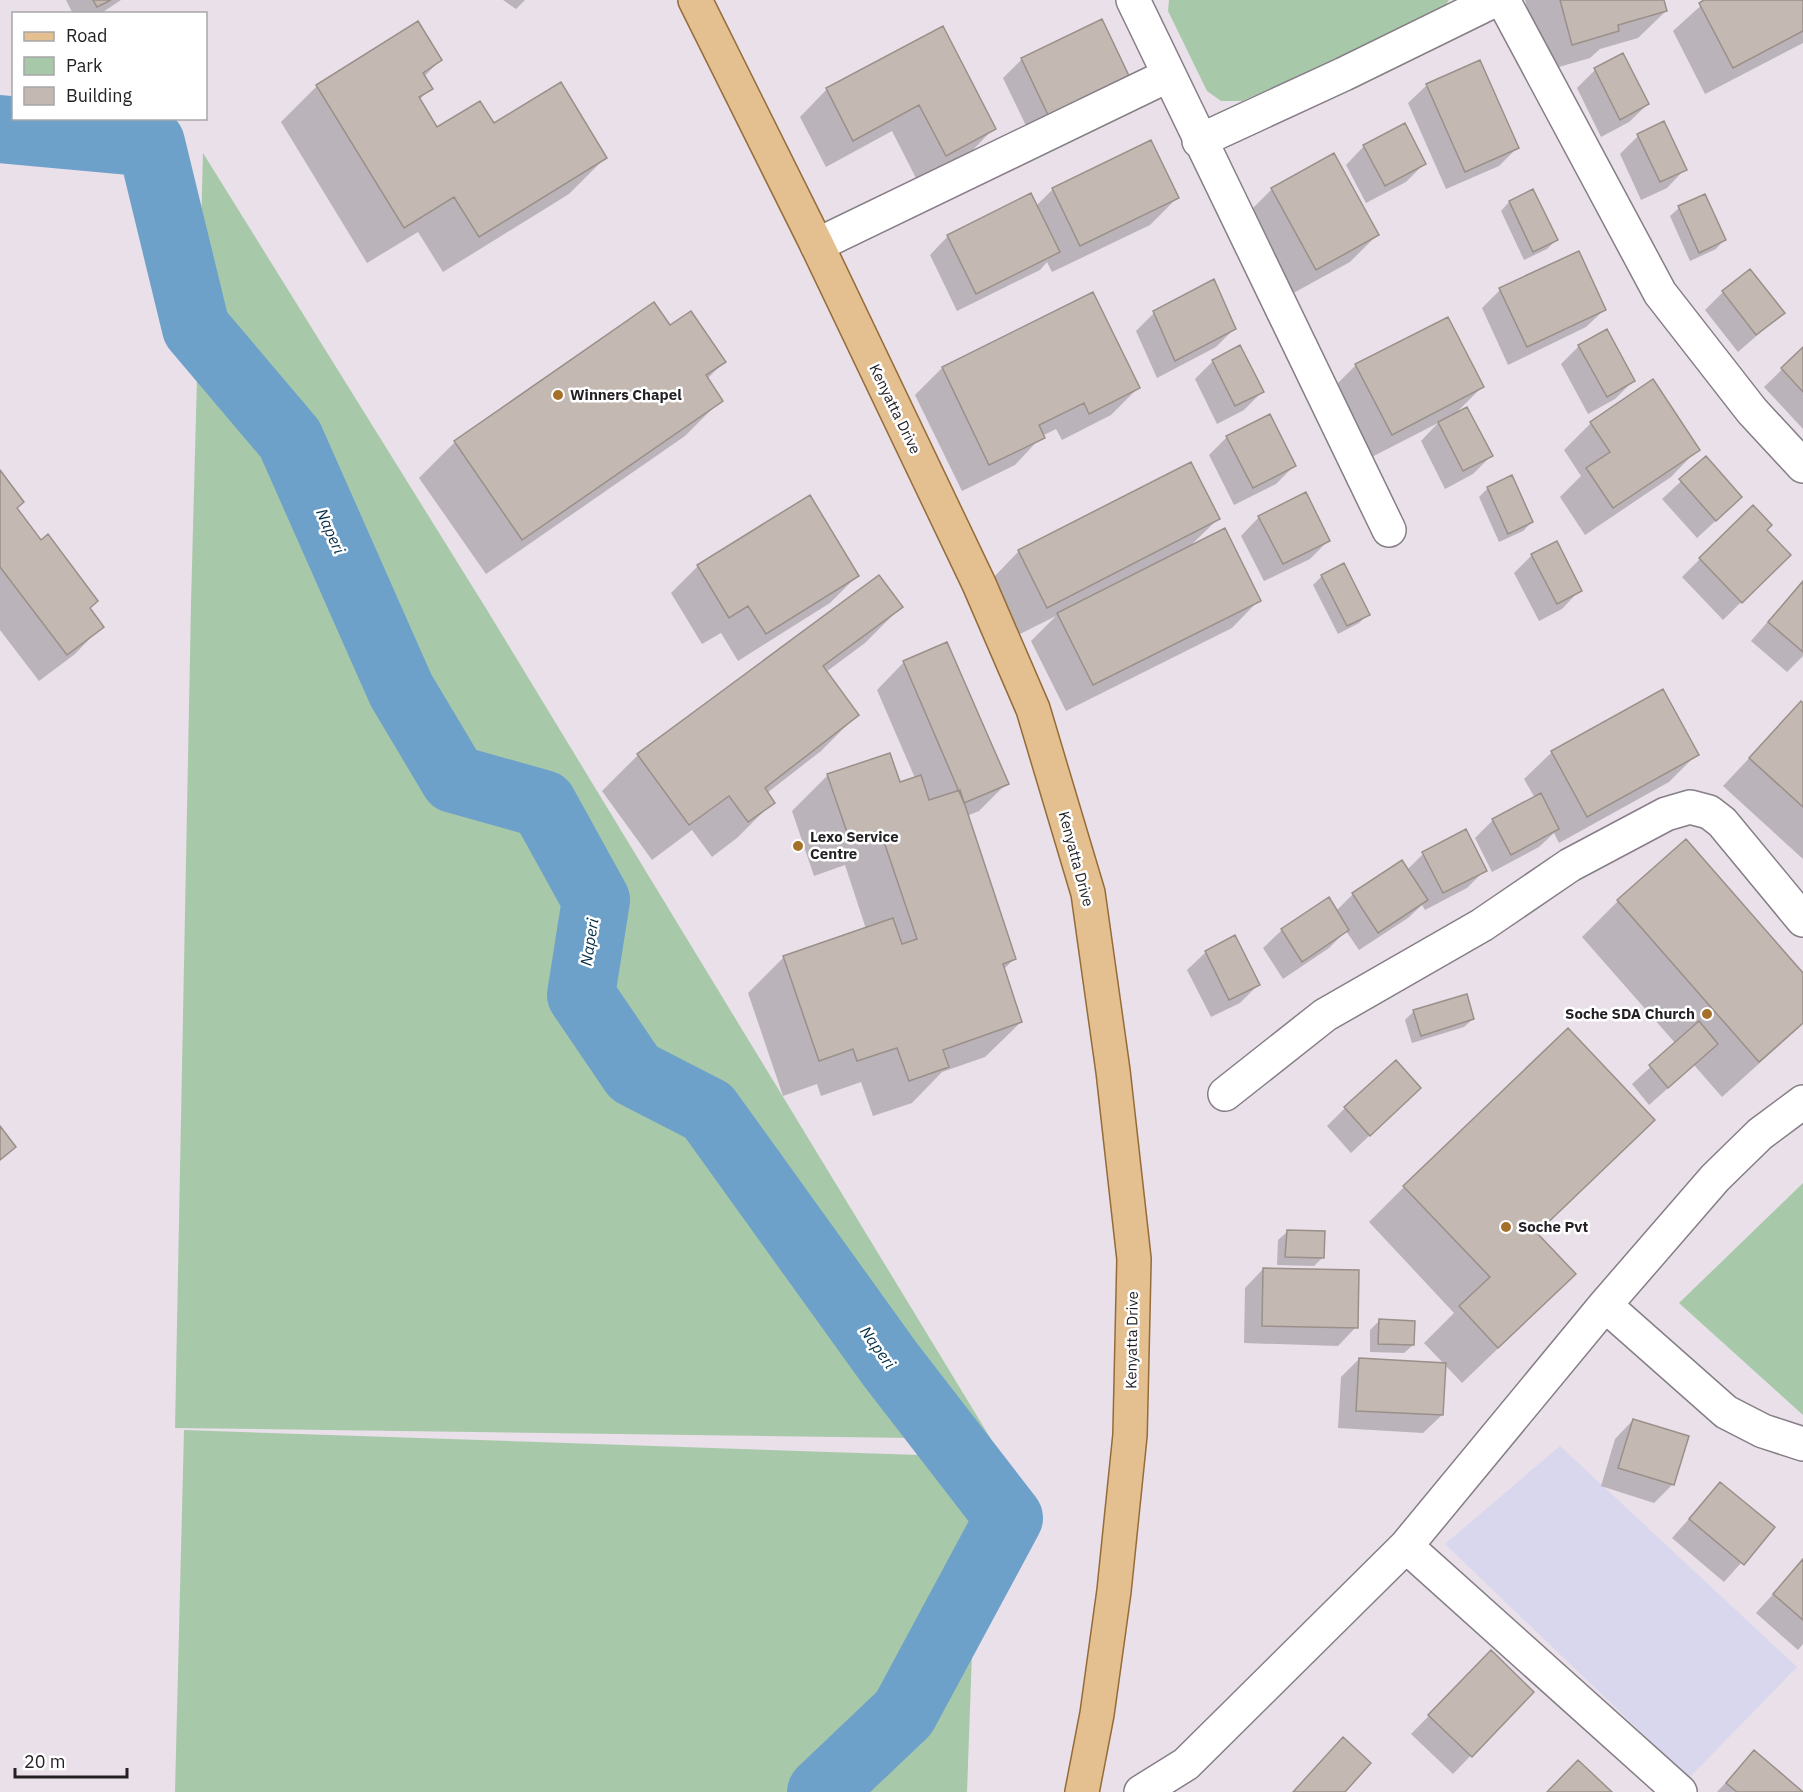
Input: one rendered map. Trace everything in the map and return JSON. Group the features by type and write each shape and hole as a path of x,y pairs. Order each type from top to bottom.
{"main road":[{"name":"Kenyatta Drive","path":"694,0 817,245 979,584 1033,709 1088,892 1113,1071 1134,1259 1130,1435 1113,1603 1097,1714 1082,1792"}],"street":[{"path":"1133,0 1389,530"},
{"path":"1200,141 1495,0"},
{"path":"1503,0 1660,293 1752,411 1803,466"},
{"path":"817,245 1169,75"},
{"path":"1225,1094 1325,1014 1482,925 1570,865 1666,814 1690,807 1709,812 1722,822 1803,920"},
{"path":"1141,1792 1186,1764 1406,1546 1605,1305 1716,1178 1760,1134 1803,1102"},
{"path":"1605,1305 1726,1412 1764,1431 1803,1444"},
{"path":"1406,1546 1680,1792"}],"shaded area":[{"path":"1560,1446 1797,1667 1689,1778 1445,1544"}],"green space":[{"path":"1169,0 1449,0 1440,15 1242,101 1221,101 1207,91 1168,11"},
{"path":"203,153 487,610 991,1439 175,1428 191,603"},
{"path":"1803,1183 1803,1415 1679,1303"},
{"path":"184,1430 979,1457 967,1792 175,1792"}],"building":[{"path":"93,0 111,0 97,7"},
{"path":"1560,0 1664,0 1667,11 1618,25 1619,31 1572,45"},
{"path":"1704,0 1803,0 1803,31 1733,68 1699,3"},
{"path":"1102,19 1130,78 1049,117 1021,58"},
{"path":"418,21 442,60 423,73 433,89 419,97 437,127 480,101 494,123 561,82 607,158 479,237 454,197 404,228 316,85"},
{"path":"943,26 996,129 946,156 919,105 853,141 826,88"},
{"path":"1623,53 1649,104 1620,120 1594,68"},
{"path":"1480,60 1519,148 1465,172 1426,84"},
{"path":"1664,121 1687,170 1660,182 1637,134"},
{"path":"1405,123 1426,164 1385,186 1363,145"},
{"path":"1151,140 1179,198 1080,246 1052,188"},
{"path":"1334,153 1379,235 1316,270 1271,188"},
{"path":"1533,189 1558,240 1533,252 1509,201"},
{"path":"1031,193 1060,252 976,294 947,235"},
{"path":"1705,194 1726,240 1699,253 1678,206"},
{"path":"1579,251 1606,310 1527,347 1499,288"},
{"path":"1750,269 1785,313 1756,335 1722,291"},
{"path":"1214,279 1236,329 1175,361 1153,311"},
{"path":"1093,292 1140,388 1089,414 1084,403 1039,425 1045,438 989,465 942,367"},
{"path":"654,302 670,325 691,311 726,362 706,375 723,401 522,540 454,441"},
{"path":"1448,317 1484,387 1392,435 1355,364"},
{"path":"1607,329 1635,381 1607,397 1578,345"},
{"path":"1240,345 1264,392 1235,406 1212,360"},
{"path":"1803,347 1803,392 1781,368"},
{"path":"1653,379 1700,450 1613,508 1586,468 1610,452 1590,422"},
{"path":"1467,407 1493,456 1463,471 1438,422"},
{"path":"1270,414 1296,466 1253,488 1226,436"},
{"path":"1706,456 1742,497 1716,521 1679,479"},
{"path":"1191,462 1220,519 1047,608 1018,550"},
{"path":"0,470 24,502 17,508 41,540 48,534 98,601 90,608 104,627 67,655 0,567"},
{"path":"1512,475 1533,522 1508,534 1487,487"},
{"path":"1306,492 1330,541 1283,564 1258,516"},
{"path":"810,495 859,576 766,634 748,606 729,618 697,565"},
{"path":"1753,505 1772,525 1767,530 1791,555 1742,603 1699,558"},
{"path":"1225,528 1261,601 1093,685 1057,613"},
{"path":"1557,541 1582,591 1557,604 1531,554"},
{"path":"1344,563 1370,615 1347,626 1321,575"},
{"path":"879,575 903,607 823,666 859,715 765,788 775,803 748,822 729,796 689,825 637,754"},
{"path":"1803,581 1803,652 1768,622"},
{"path":"947,642 1009,784 964,803 903,661"},
{"path":"1663,689 1699,755 1587,817 1551,751"},
{"path":"1801,701 1803,703 1803,807 1749,758"},
{"path":"890,753 900,782 921,775 929,800 960,790 1016,959 1003,964 1022,1022 943,1050 949,1067 909,1081 897,1048 857,1061 853,1049 819,1061 783,956 893,918 902,944 917,939 880,830 850,841 827,774"},
{"path":"1541,793 1559,829 1511,855 1492,819"},
{"path":"1466,829 1487,871 1443,893 1422,852"},
{"path":"1686,839 1803,973 1803,1023 1759,1062 1617,900"},
{"path":"1402,860 1428,900 1378,933 1352,893"},
{"path":"1329,897 1349,930 1302,962 1281,929"},
{"path":"1235,935 1260,985 1229,1000 1205,951"},
{"path":"1467,994 1474,1019 1421,1036 1413,1010"},
{"path":"1699,1021 1718,1044 1668,1088 1649,1065"},
{"path":"1568,1028 1655,1120 1537,1233 1576,1274 1498,1348 1459,1306 1490,1277 1403,1186"},
{"path":"1396,1060 1421,1088 1370,1136 1344,1107"},
{"path":"0,1126 16,1147 0,1160"},
{"path":"1287,1230 1325,1231 1324,1258 1285,1257"},
{"path":"1263,1268 1359,1270 1358,1328 1262,1326"},
{"path":"1379,1319 1415,1321 1414,1345 1378,1344"},
{"path":"1359,1358 1446,1363 1443,1415 1356,1411"},
{"path":"1633,1419 1689,1436 1674,1485 1618,1468"},
{"path":"1720,1482 1775,1527 1744,1565 1689,1519"},
{"path":"1803,1559 1803,1620 1773,1594"},
{"path":"1491,1650 1534,1692 1472,1757 1428,1715"},
{"path":"1343,1737 1371,1763 1345,1792 1293,1792"},
{"path":"1754,1750 1803,1792 1737,1792 1726,1783"},
{"path":"1578,1760 1612,1792 1547,1792"}],"waterway":[{"name":"Naperi","path":"0,129 151,143 196,328 290,439 401,690 454,779 543,804 596,900 581,995 634,1073 708,1111 890,1364 1009,1518 904,1713 821,1792"}],"place":[{"name":"Winners Chapel","path":"558,395"},
{"name":"Lexo Service Centre","path":"798,846"},
{"name":"Soche SDA Church","path":"1707,1014"},
{"name":"Soche Pvt","path":"1506,1227"}]}
